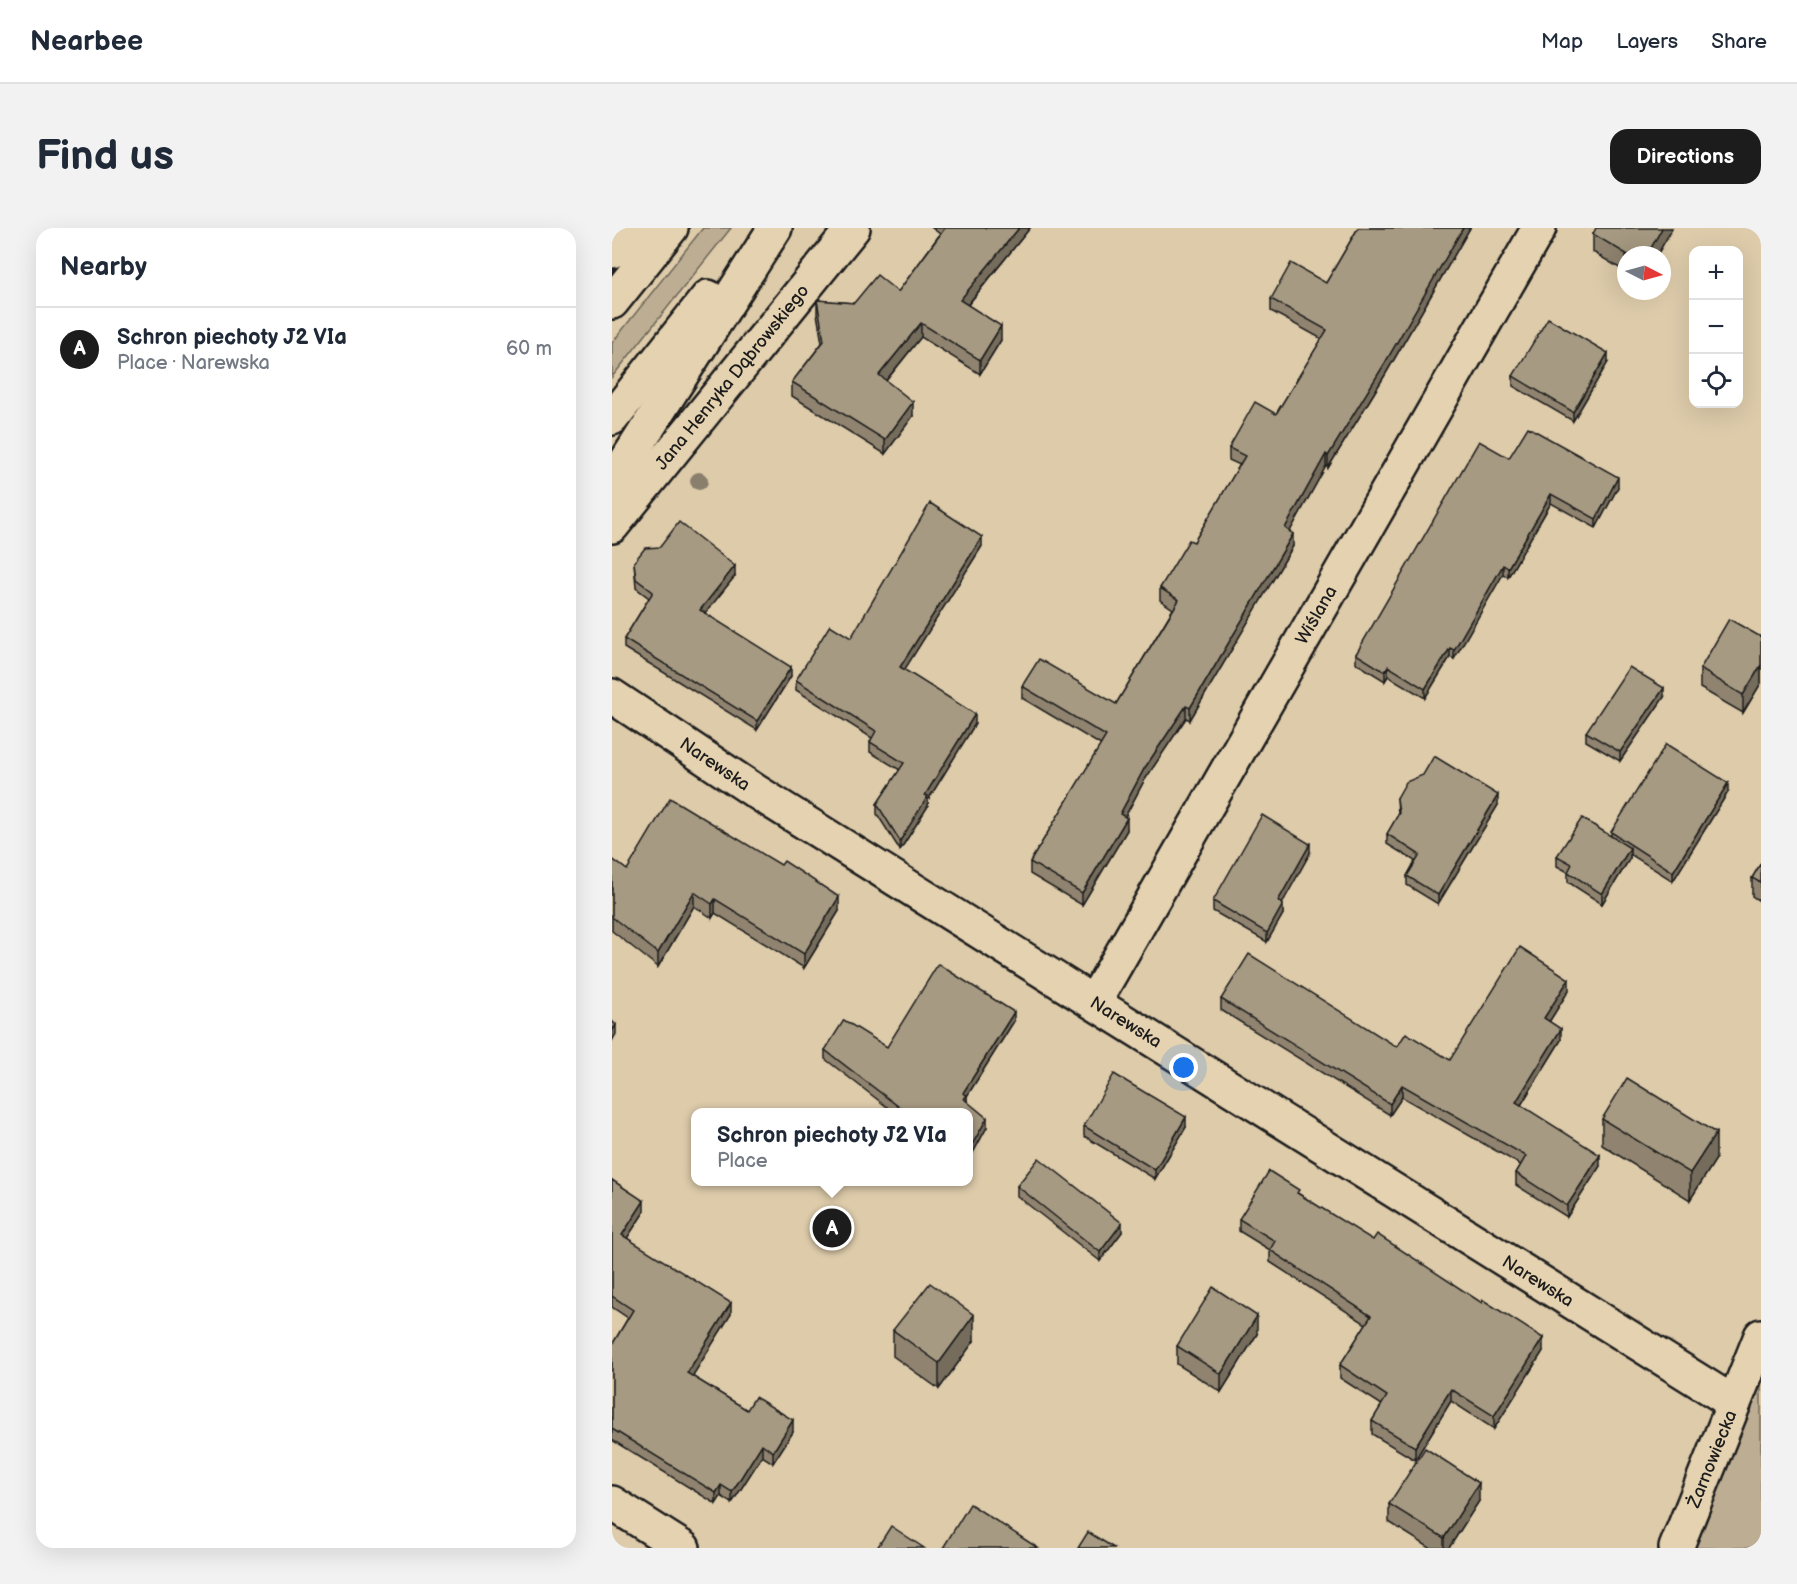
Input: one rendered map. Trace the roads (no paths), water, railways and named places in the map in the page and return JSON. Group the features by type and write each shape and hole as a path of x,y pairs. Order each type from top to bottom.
{"street":[{"path":"612,251 638,228"},
{"path":"612,302 671,228"},
{"path":"612,418 763,228"},
{"path":"612,484 775,228"},
{"name":"Jana Henryka Dąbrowskiego","path":"612,526 853,228"},
{"name":"Wiślana","path":"1094,1002 1539,228"},
{"name":"Narewska","path":"612,696 755,791 1734,1403"},
{"name":"Żarnowiecka","path":"1676,1548 1761,1336"},
{"path":"612,1503 683,1548"}],"place":[{"name":"Schron piechoty J2 VIa","path":"832,1228"}]}
